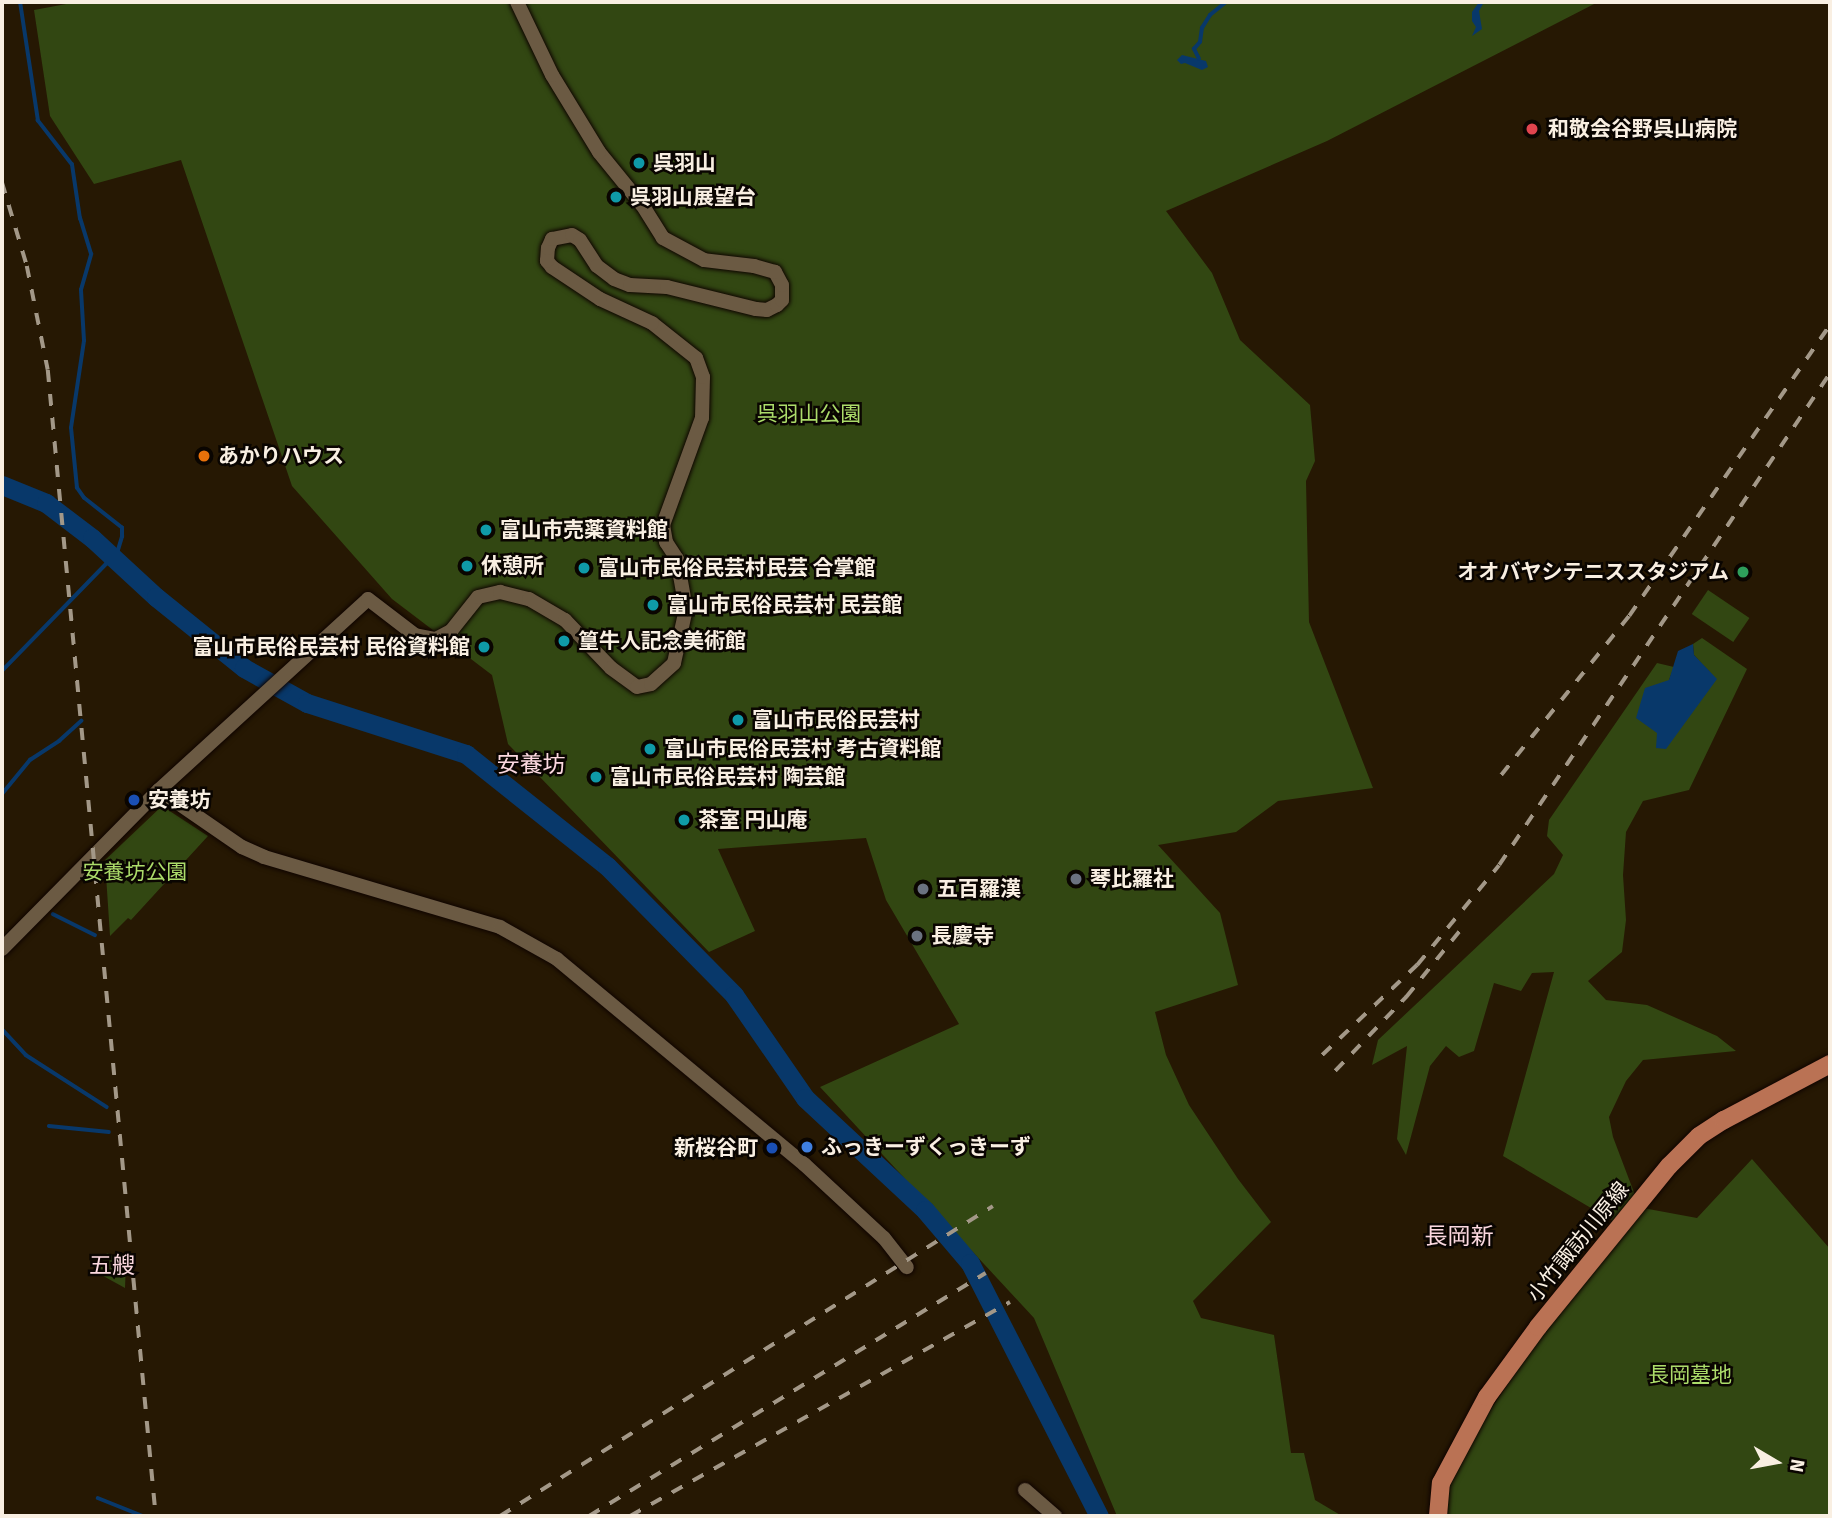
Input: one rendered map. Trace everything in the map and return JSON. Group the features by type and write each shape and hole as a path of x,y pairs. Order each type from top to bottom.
{"main road":[{"name":"小竹諏訪川原線","path":"1438,1516 1441,1483 1487,1397 1538,1327 1669,1166 1699,1136 1724,1120 1830,1064"}],"street":[{"path":"2,949 159,790 368,599 415,635 436,639 451,631 478,597 500,592 529,599 565,620 611,668 637,687 651,684 674,663 686,609 677,559 666,542 663,525 702,418 703,377 696,358 652,323 600,299 552,267 547,261 548,248 552,239 572,235 580,240 597,266 614,279 630,285 667,287 756,309 767,310 777,305 782,300 782,285 775,272 754,266 704,260 663,238 642,205 599,152 552,75 517,2"},
{"path":"159,790 242,847 264,857 500,927 557,958 804,1164 884,1238 907,1267"},
{"path":"1025,1490 1055,1516"}],"green space":[{"name":"呉羽山公園","path":"77,2 1598,2 1327,141 1166,211 1212,273 1240,340 1310,405 1315,461 1306,481 1309,622 1373,788 1278,801 1236,832 1158,845 1220,913 1238,985 1155,1012 1166,1055 1189,1105 1238,1179 1271,1222 1193,1301 1201,1318 1274,1335 1291,1453 1304,1453 1315,1500 1342,1516 1117,1516 1034,1318 820,1087 959,1024 886,900 866,838 718,849 755,931 709,952 508,744 492,675 392,599 292,486 181,160 94,184 50,116 34,10"},
{"path":"1708,590 1749,618 1733,642 1692,614"},
{"path":"1702,638 1747,669 1689,790 1643,801 1626,832 1623,875 1626,920 1622,952 1588,981 1606,1000 1647,1005 1717,1036 1736,1051 1643,1060 1626,1081 1609,1117 1613,1137 1635,1195 1613,1221 1503,1156 1554,972 1532,973 1521,991 1494,983 1474,1051 1459,1057 1446,1046 1430,1066 1406,1155 1397,1139 1407,1046 1372,1065 1378,1040 1554,874 1563,855 1547,836 1549,820 1657,663 1674,667 1669,680 1690,715 1716,679 1694,655 1693,644"},
{"name":"安養坊公園","path":"162,806 208,836 131,920 128,918 110,936 105,860"},
{"name":"長岡墓地","path":"1752,1159 1830,1249 1830,1516 1443,1516 1441,1483 1537,1341 1643,1208 1697,1218"},
{"path":"107,1253 126,1263 125,1288 96,1272"}],"water":[{"path":"1479,2 1484,2 1479,11 1482,29 1472,36 1476,27 1472,21 1472,12"},
{"path":"1182,55 1206,61 1208,67 1202,70 1181,64 1177,60"},
{"path":"1693,644 1694,655 1717,679 1666,749 1656,748 1657,733 1636,718 1645,688 1669,680 1678,651"}],"waterway":[{"path":"2,671 106,564 118,550 122,537 122,528 84,498 77,488 71,428 84,341 81,290 91,254 80,219 72,165 38,121 20,2"},
{"path":"1199,59 1194,49 1200,42 1202,28 1210,15 1226,2"},
{"path":"2,485 46,503 92,538 156,597 244,668 307,703 466,754 607,866 734,995 805,1098 925,1210 970,1263 1099,1516"},
{"path":"2,794 30,760 59,741 81,721"},
{"path":"53,914 95,935"},
{"path":"2,1029 26,1055 107,1107"},
{"path":"49,1126 109,1132"},
{"path":"98,1498 143,1516"}],"railway":[{"path":"2,182 27,266 48,370 156,1516"},
{"path":"1501,775 1629,616 1830,325"},
{"path":"1322,1055 1417,965 1499,865 1830,373"},
{"path":"712,742 754,750"},
{"path":"1335,1071 1406,997 1462,928"},
{"path":"500,1516 993,1206"},
{"path":"589,1516 986,1273"},
{"path":"630,1516 1010,1302"}],"place":[{"name":"和敬会谷野呉山病院","path":"1532,129"},
{"name":"呉羽山","path":"639,163"},
{"name":"呉羽山展望台","path":"616,197"},
{"name":"あかりハウス","path":"204,456"},
{"name":"富山市売薬資料館","path":"486,530"},
{"name":"休憩所","path":"467,566"},
{"name":"富山市民俗民芸村民芸 合掌館","path":"584,568"},
{"name":"オオバヤシテニススタジアム","path":"1743,572"},
{"name":"富山市民俗民芸村 民芸館","path":"653,605"},
{"name":"篁牛人記念美術館","path":"564,641"},
{"name":"富山市民俗民芸村 民俗資料館","path":"484,647"},
{"name":"富山市民俗民芸村","path":"738,720"},
{"name":"富山市民俗民芸村 考古資料館","path":"650,749"},
{"name":"富山市民俗民芸村 陶芸館","path":"596,777"},
{"name":"安養坊","path":"134,800"},
{"name":"茶室 円山庵","path":"684,820"},
{"name":"琴比羅社","path":"1076,879"},
{"name":"五百羅漢","path":"923,889"},
{"name":"長慶寺","path":"917,936"},
{"name":"ふっきーずくっきーず","path":"807,1147"},
{"name":"新桜谷町","path":"772,1148"}],"district":[{"name":"安養坊","path":"531,765"},
{"name":"長岡新","path":"1459,1237"},
{"name":"五艘","path":"112,1266"}]}
